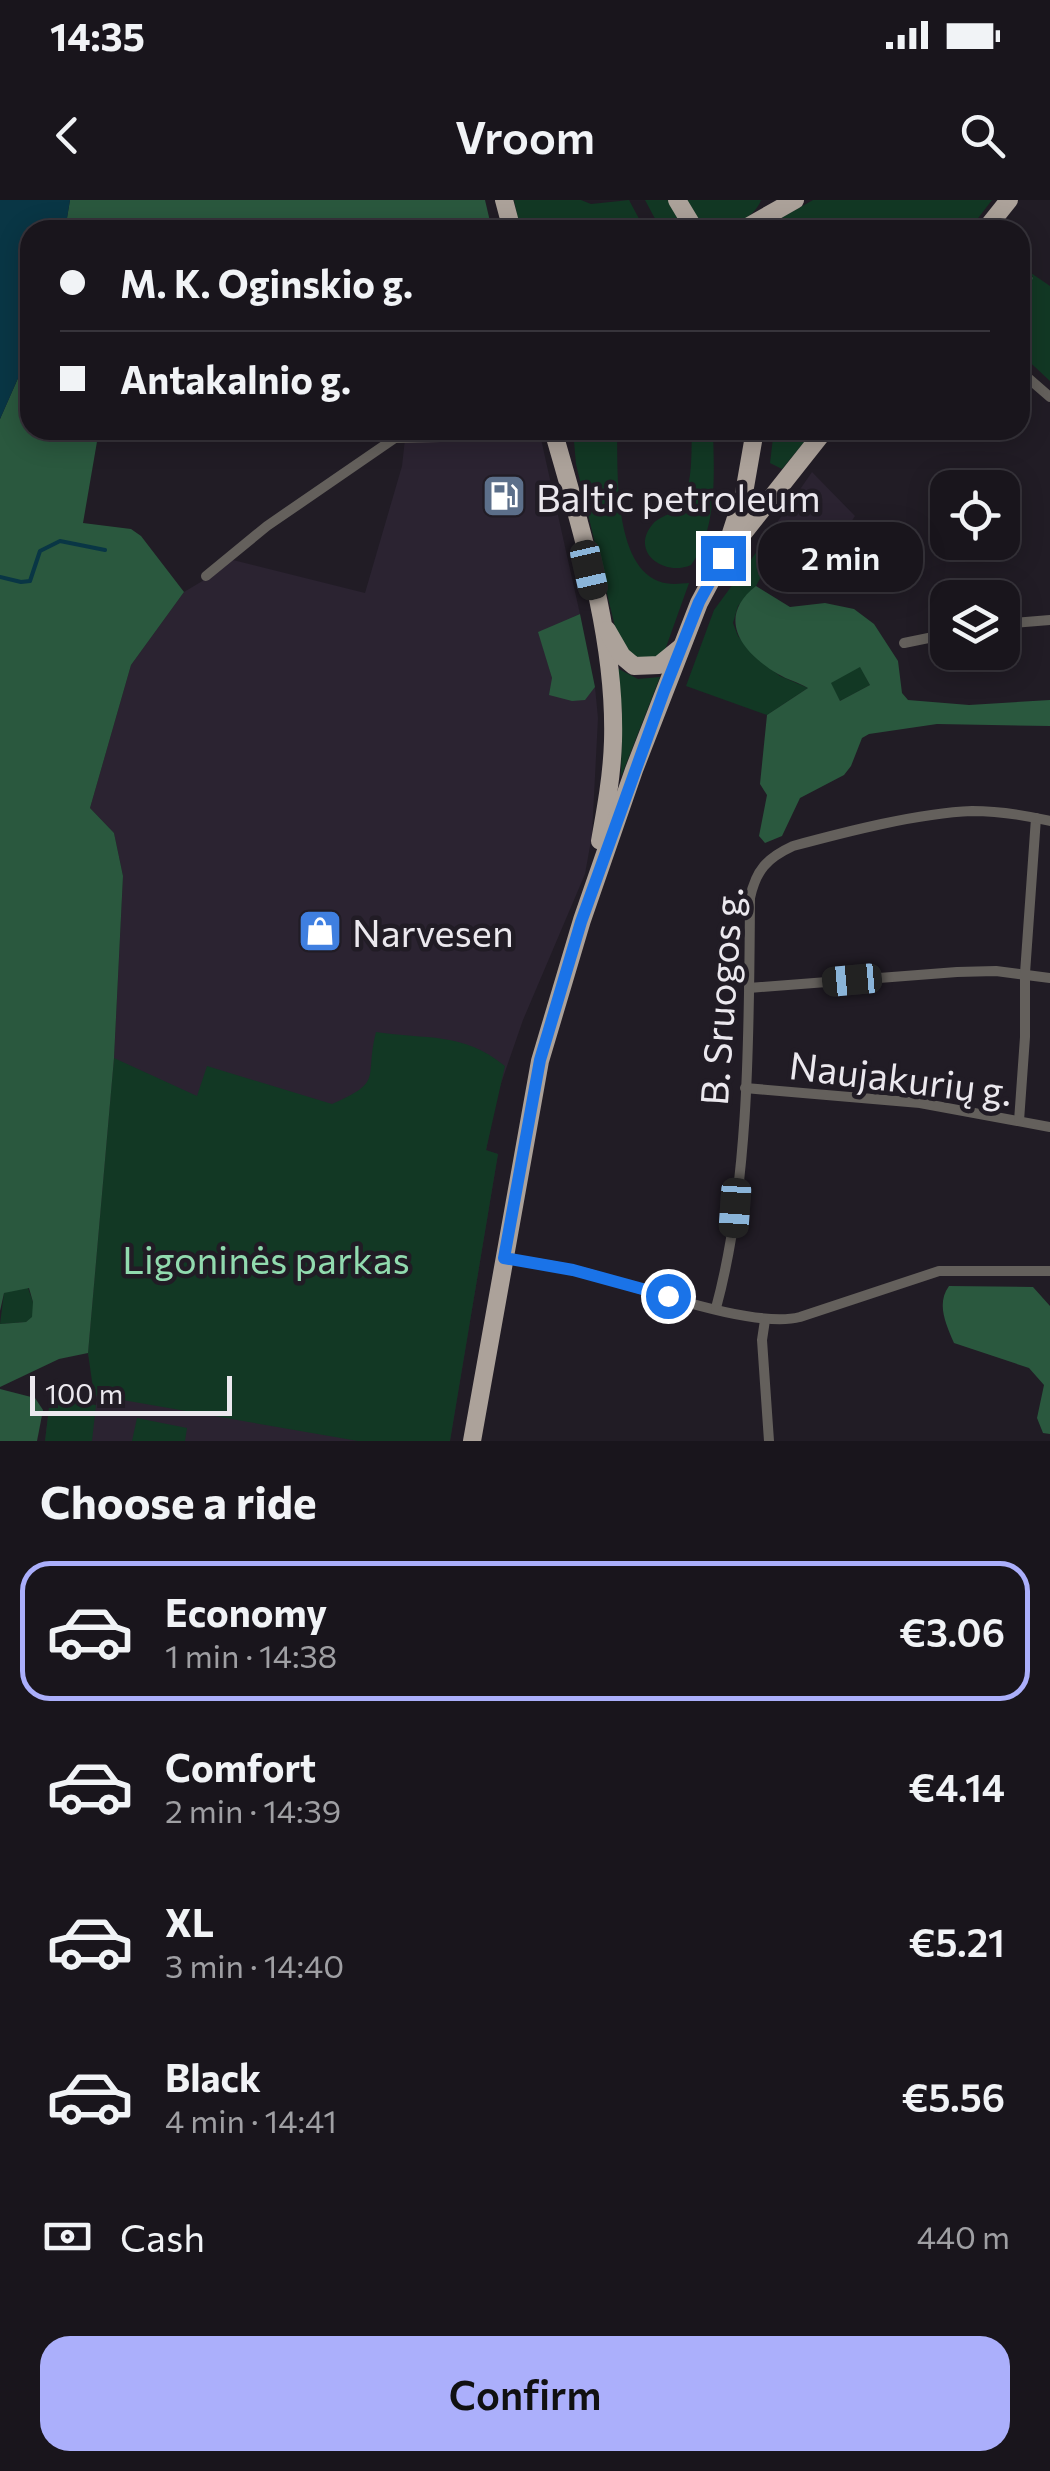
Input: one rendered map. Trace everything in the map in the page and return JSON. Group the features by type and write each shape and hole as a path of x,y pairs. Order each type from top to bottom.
{"main road":[{"path":"760,220 795,200"},
{"path":"993,220 1009,200"},
{"path":"556,440 599,611 612,706 613,742 597,860 582,920"},
{"path":"564,440 564,466"},
{"path":"723,558 744,493 753,440"},
{"path":"472,1441 540,1060 582,920 699,602 723,558 816,440"},
{"path":"599,611 617,649 634,666 660,664 683,646"}],"street":[{"path":"1030,380 1050,397"},
{"path":"206,576 267,526 392,440"},
{"path":"1020,622 1050,620"},
{"path":"904,643 930,638"},
{"name":"B. Sruogos g.","path":"716,1308 732,1248 744,1088 750,898 760,869 778,853 821,839 934,816 970,811 1050,820"},
{"path":"1019,1120 1036,818"},
{"path":"749,988 957,972 1025,973 1050,978"},
{"name":"Naujakurių g.","path":"744,1088 920,1103 1050,1127"},
{"path":"504,1258 573,1270 765,1320 800,1318 939,1271 1050,1270"},
{"path":"765,1320 762,1340 769,1441"}],"shaded area":[{"path":"405,440 541,440 580,614 539,632 552,678 584,700 595,687 598,718 592,835 585,874 523,1020 497,1095 486,1151 498,1154 450,1441 45,1441 50,1399 96,1405 97,1400 88,1353 114,1058 123,876 114,833 90,808 131,665 184,592 229,559 365,593 402,466"},
{"path":"812,472 855,516 818,571 797,574 758,550"}],"green space":[{"path":"70,200 485,200 490,220 67,220"},
{"path":"514,200 581,200 591,204 629,200 640,220 518,220"},
{"path":"645,200 668,200 680,220 656,220"},
{"path":"687,200 761,200 741,220 699,220"},
{"path":"813,200 992,200 977,220 778,220"},
{"path":"1031,273 1050,286 1050,381 1030,362"},
{"path":"20,374 20,440 97,440 83,523 131,529 141,536 184,592 131,665 90,808 114,833 123,876 114,1058 88,1353 59,1359 0,1387 0,1324 26,1322 32,1317 33,1302 29,1288 4,1293 0,1311 0,419"},
{"path":"574,440 617,440 621,513 633,555 643,571 658,581 689,583 665,650 654,658 641,660 630,654 615,627 576,464"},
{"path":"692,440 713,440 714,482 706,534 691,565 670,568 653,560 645,544 646,535 655,521 677,509 683,501 690,475"},
{"path":"773,440 806,440 782,469 770,463"},
{"path":"758,550 771,558 756,586 738,606 733,623 738,636 759,660 780,676 808,688 767,715 686,686 714,610"},
{"path":"756,586 790,607 825,603 854,609 874,624 898,661 902,693 908,700 969,705 1050,700 1050,726 937,724 869,734 862,738 844,775 800,798 782,836 765,843 759,836 767,795 760,784 767,715 808,688 765,666 744,645 735,622 744,598","holes":["860,667 870,685 840,701 831,683"]},
{"path":"580,614 595,687 585,700 572,701 549,695 552,678 538,632"},
{"path":"860,666 870,685 840,701 830,683"},
{"path":"615,667 638,679 660,677 621,777 622,712"},
{"name":"Ligoninės parkas","path":"376,1032 458,1042 505,1066 486,1150 498,1154 450,1441 358,1441 94,1395 88,1353 114,1058 197,1096 207,1066 332,1104 366,1084"},
{"path":"949,1286 1033,1287 1050,1306 1050,1434 1043,1433 1037,1418 1044,1385 1029,1368 954,1343 943,1307"},
{"path":"28,1288 33,1317 26,1322 0,1324 4,1293"},
{"path":"0,1389 35,1398 43,1410 37,1441 0,1441"},
{"path":"50,1399 96,1405 92,1441 45,1441"},
{"path":"137,1418 187,1428 185,1441 132,1441"}],"water":[{"path":"0,200 70,200 67,220 20,220 20,374 0,419"}],"waterway":[{"path":"0,577 30,581 40,551 60,541 105,550"}],"place":[{"name":"Baltic petroleum","path":"504,496"},
{"name":"Narvesen","path":"320,931"}],"route":[{"path":"668,1296 573,1270 504,1258 540,1060 581,922 664,691 699,602 723,558"}]}
